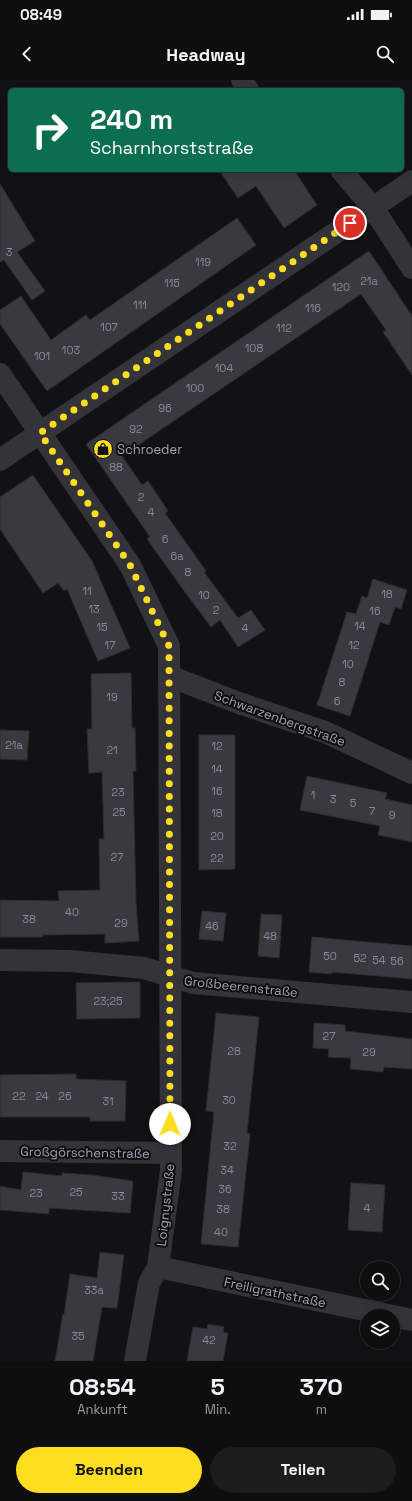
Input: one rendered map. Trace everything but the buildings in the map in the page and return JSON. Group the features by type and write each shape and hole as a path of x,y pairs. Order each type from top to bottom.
{"street":[{"path":"343,172 373,208 412,268"},
{"path":"0,460 412,181"},
{"name":"Loignystraße","path":"0,374 130,565 169,646 169,976 171,1170 158,1266 149,1283 135,1361"},
{"name":"Schwarzenbergstraße","path":"169,676 239,703 325,732 412,772"},
{"name":"Großbeerenstraße","path":"0,960 70,961 137,967 193,983 412,1002"},
{"name":"Großgörschenstraße","path":"0,1151 170,1154"},
{"name":"Freiligrathstraße","path":"158,1266 360,1309"},
{"name":"Freiligrathstraße","path":"400,1317 412,1320"}],"place":[{"name":"Schroeder","path":"103,449"}],"route":[{"path":"170,1124 169,646 130,565 40,433 350,223"}]}
